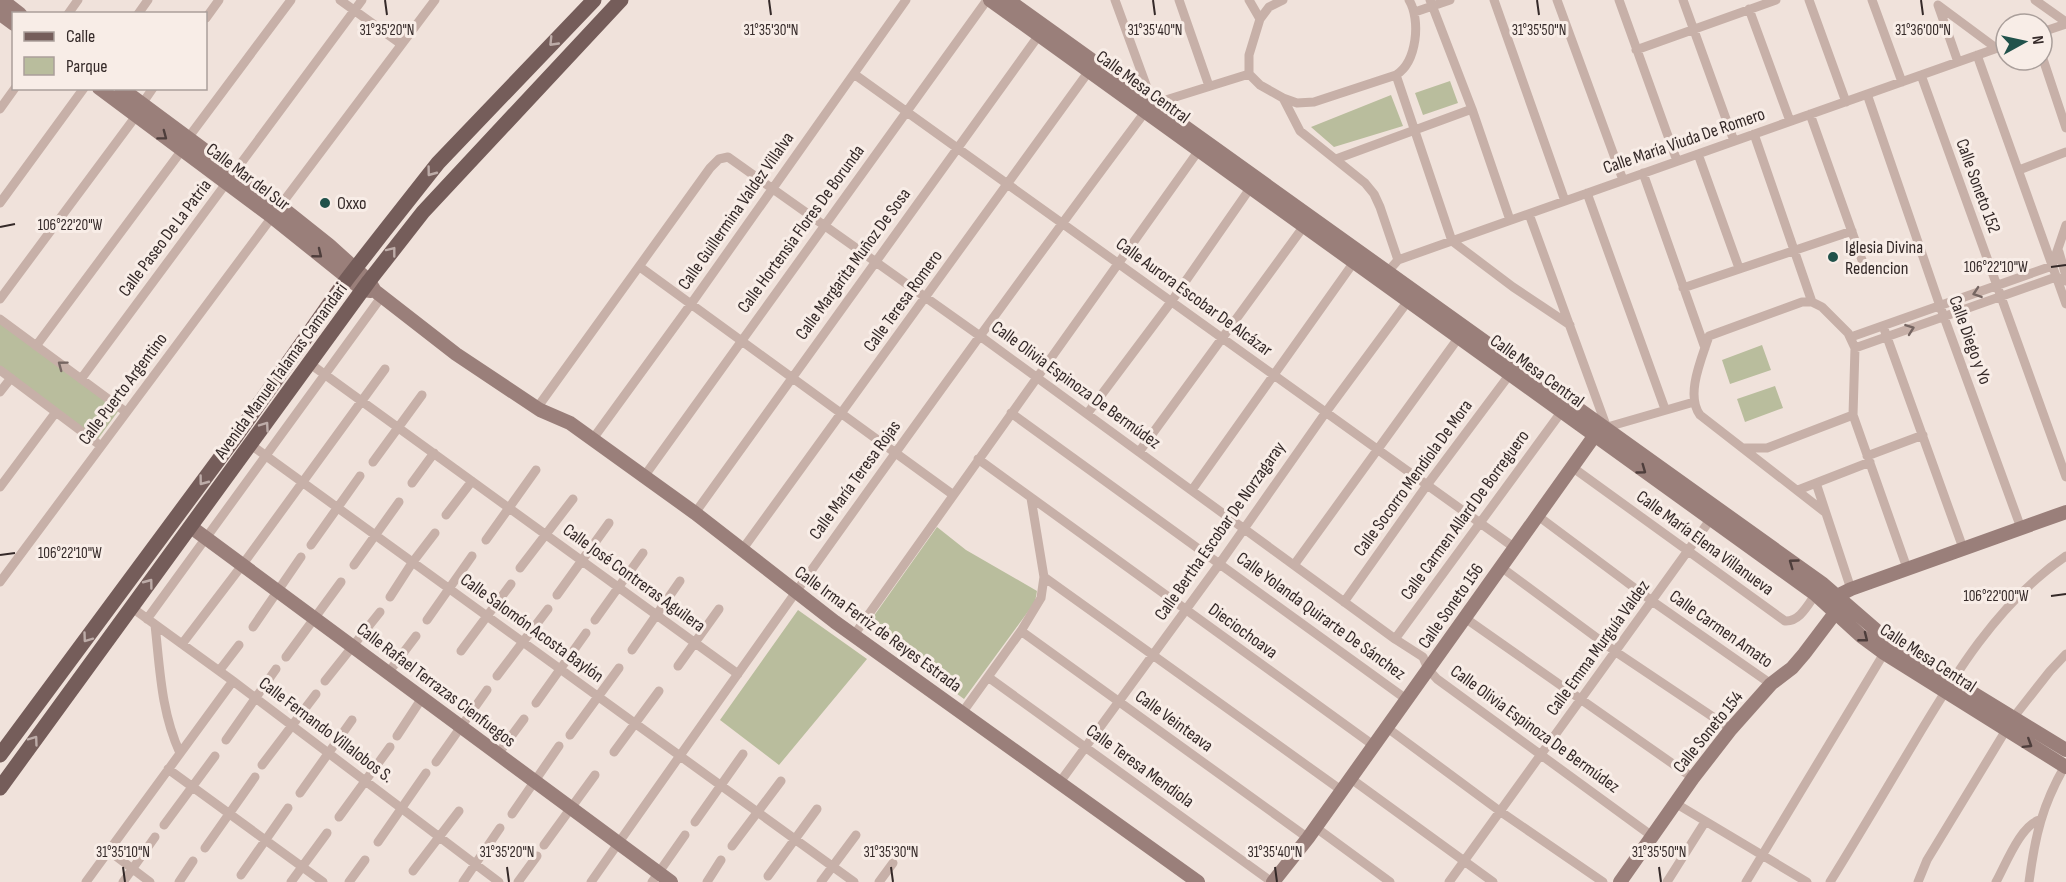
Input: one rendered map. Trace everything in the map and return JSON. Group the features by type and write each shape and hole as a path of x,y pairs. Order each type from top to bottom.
{"main road":[{"name":"Avenida Manuel Talamas Camandari","path":"0,755 237,435 352,274 438,164 594,0"},
{"name":"Avenida Manuel Talamas Camandari","path":"0,788 309,363 372,290 423,212 621,0"}],"street":[{"path":"2,0 17,12"},
{"path":"207,17 219,0"},
{"path":"36,346 291,0"},
{"path":"340,0 402,44"},
{"name":"Calle Paseo De La Patria","path":"81,379 362,0"},
{"name":"Calle Puerto Argentino","path":"0,582 435,0"},
{"name":"Calle Guillermina Valdez Villalva","path":"592,440 906,0"},
{"name":"Calle Mesa Central","path":"989,0 1089,71 1149,107 1198,150 1354,262 1384,276 1408,301 1562,411 1602,430 1710,520 1825,594 1835,613 2009,724 2066,766"},
{"name":"Calle Hortensia Flores De Borunda","path":"643,478 906,111 989,0"},
{"name":"Calle Mesa Central","path":"1008,0 1149,107 1602,430 1825,594 1888,648"},
{"path":"1115,0 1149,107 1249,74"},
{"path":"1179,0 1209,86"},
{"path":"1249,0 1260,19"},
{"path":"1283,0 1269,7 1260,19 1249,55 1249,74 1254,81 1282,98 1297,103 1314,102 1396,75 1404,70 1409,62 1417,28 1415,12 1409,0"},
{"path":"1415,12 1431,3 1450,0"},
{"path":"1494,0 1565,201"},
{"path":"1557,0 1623,180"},
{"path":"1619,0 1677,162"},
{"path":"1683,0 1734,141"},
{"path":"1636,50 1776,0"},
{"path":"1809,0 1846,102"},
{"path":"1872,0 1902,82"},
{"path":"2036,0 2066,23"},
{"path":"1431,3 1472,109 1510,220"},
{"path":"1937,3 1994,42"},
{"path":"1937,3 1958,62"},
{"path":"1749,9 1790,122"},
{"name":"Calle Margarita Muñoz De Sosa","path":"695,513 1039,35"},
{"name":"Calle María Viuda De Romero","path":"1384,276 1398,260 1994,49"},
{"path":"1977,55 2052,266 2066,281"},
{"name":"Calle Teresa Romero","path":"742,550 1089,71"},
{"path":"2047,72 2066,128"},
{"name":"Calle Aurora Escobar De Alcázar","path":"854,74 1515,548"},
{"path":"1396,75 1452,241 1512,287 1570,325"},
{"name":"Calle Soneto 152","path":"1921,75 2066,477"},
{"path":"0,109 14,90"},
{"path":"0,203 83,90"},
{"name":"Calle Mar del Sur","path":"103,90 139,110 276,212 456,354 537,408"},
{"name":"Calle Mar del Sur","path":"123,90 139,110"},
{"path":"0,299 152,90"},
{"name":"Calle Diego y Yo","path":"1867,94 1940,306 2021,528"},
{"path":"1282,98 1300,131 1365,183 1374,194 1398,260"},
{"name":"Calle María Teresa Rojas","path":"591,882 795,591 1062,222 1149,107"},
{"path":"1336,159 1472,109"},
{"path":"1810,114 1862,260"},
{"path":"1754,134 1812,302"},
{"path":"854,635 1198,150"},
{"path":"2019,170 2066,152"},
{"path":"1698,154 1739,268"},
{"name":"Calle Olivia Espinoza De Bermúdez","path":"537,408 710,168 719,159 728,157 876,261 1395,639 1423,657 1428,669 1437,679 1653,836"},
{"path":"1643,173 1705,348"},
{"path":"1087,414 1251,187"},
{"path":"1587,193 1665,409"},
{"path":"1529,214 1570,325 1602,430 1694,402"},
{"path":"2052,266 2066,225"},
{"path":"1139,452 1304,226"},
{"path":"1683,288 1852,231"},
{"path":"2058,249 2066,304"},
{"path":"1192,490 1354,262"},
{"path":"1851,337 2052,266"},
{"path":"640,267 952,494"},
{"path":"1855,348 2061,276"},
{"path":"180,753 170,732 163,703 151,622 206,537 324,374 372,290"},
{"name":"Calle Bertha Escobar De Norzagaray","path":"1060,782 1408,301"},
{"path":"1826,513 1695,409 1693,391 1708,336 1802,302 1812,302 1822,307 1848,333 1855,348 1853,415 1908,568"},
{"path":"0,319 126,412"},
{"path":"1883,326 1963,548"},
{"path":"1294,565 1459,337"},
{"name":"Calle José Contreras Aguilera","path":"309,363 738,674"},
{"path":"182,644 385,369"},
{"path":"0,370 101,446"},
{"name":"Calle Socorro Mendiola De Mora","path":"1344,602 1510,374"},
{"path":"0,392 11,378"},
{"path":"373,462 422,395"},
{"name":"Calle Irma Ferriz de Reyes Estrada","path":"537,408 570,423 643,478 695,513 854,635 1198,882"},
{"name":"Calle Carmen Allard De Borreguero","path":"1395,639 1562,411"},
{"path":"0,487 56,412"},
{"name":"Calle Yolanda Quirarte De Sánchez","path":"1011,413 1406,699"},
{"path":"1743,448 1767,448 1853,415"},
{"name":"Calle Soneto 156","path":"1277,881 1572,467 1602,430"},
{"path":"1798,490 1923,435"},
{"name":"Calle Salomón Acosta Baylón","path":"251,445 854,882"},
{"path":"412,483 434,453"},
{"name":"Dieciochoava","path":"978,459 1373,745"},
{"name":"Calle María Elena Villanueva","path":"1572,467 1785,621 1794,620 1825,594"},
{"path":"486,540 536,470"},
{"path":"311,545 360,476"},
{"path":"446,515 472,480"},
{"path":"1816,483 1851,589"},
{"name":"Calle Irma Ferriz de Reyes Estrada","path":"962,712 1021,631 1044,589 1031,498"},
{"path":"520,568 573,499"},
{"path":"354,565 399,502"},
{"path":"1825,594 1851,589 2066,512"},
{"name":"Calle Carmen Amato","path":"1538,516 1652,601 1771,684"},
{"name":"Calle Emma Murguía Valdez","path":"1449,882 1710,520"},
{"path":"557,595 609,523"},
{"name":"Calle Rafael Terrazas Cienfuegos","path":"191,526 571,808 618,844 655,877 671,882"},
{"path":"390,597 412,562 435,533"},
{"path":"595,620 643,554"},
{"path":"427,620 472,556"},
{"path":"1830,882 1948,687 1978,644 2010,606 2047,569 2066,556"},
{"path":"253,627 301,557"},
{"path":"1501,567 1616,652 1731,729"},
{"path":"1044,577 1341,790"},
{"path":"632,650 680,581"},
{"path":"286,657 341,582"},
{"path":"461,651 511,584"},
{"name":"Calle Fernando Villalobos S.","path":"131,607 499,882"},
{"path":"497,676 548,609"},
{"path":"678,666 719,609"},
{"path":"325,681 380,612"},
{"name":"Calle Soneto 154","path":"1620,882 1693,778 1731,729 1771,684 1792,668 1835,613"},
{"path":"1465,618 1693,778"},
{"name":"Calle Veinteava","path":"1021,631 1118,701 1311,832 1390,882"},
{"path":"536,703 586,633"},
{"path":"388,673 416,636"},
{"path":"219,671 239,645"},
{"path":"1746,882 1888,648"},
{"path":"1918,882 1927,860 2009,724 2066,654"},
{"path":"570,735 619,668"},
{"path":"226,740 276,669"},
{"name":"Calle Teresa Mendiola","path":"987,677 1277,881"},
{"path":"86,882 233,681"},
{"path":"436,762 488,690"},
{"path":"614,752 659,691"},
{"path":"262,765 316,694"},
{"path":"396,736 422,698"},
{"path":"498,754 524,719"},
{"path":"300,793 352,720"},
{"name":"Calle Mesa Central","path":"2009,724 2066,750"},
{"path":"1386,727 1500,812 1603,882"},
{"path":"512,814 559,746"},
{"path":"339,817 390,747"},
{"path":"695,822 743,754"},
{"path":"164,825 215,756"},
{"path":"2029,882 2044,807 2066,766"},
{"path":"168,769 323,882"},
{"path":"378,842 426,773"},
{"path":"544,845 596,776"},
{"path":"205,848 255,777"},
{"path":"1350,778 1494,882"},
{"path":"732,846 781,781"},
{"path":"1675,803 1808,882"},
{"path":"241,875 264,839 288,808"},
{"path":"768,876 817,809"},
{"path":"413,871 459,810"},
{"path":"1996,882 2022,835 2031,823 2040,820"},
{"path":"1667,882 1705,822"},
{"path":"463,882 500,828"},
{"path":"291,882 327,833"},
{"path":"655,877 685,835"},
{"path":"821,882 856,835"},
{"path":"123,882 155,837"},
{"path":"109,851 150,882"},
{"path":"518,882 537,856"},
{"path":"349,882 364,860"},
{"path":"707,882 721,860"},
{"path":"179,882 193,861"},
{"path":"879,882 893,862"}],"green space":[{"path":"1450,81 1458,103 1423,115 1415,93"},
{"path":"1391,95 1403,126 1334,147 1311,127"},
{"path":"0,321 119,410 98,439 0,367"},
{"path":"1762,345 1771,370 1730,384 1722,360"},
{"path":"1775,386 1783,408 1745,422 1737,399"},
{"path":"937,527 966,550 1037,591 1035,602 964,699 866,627"},
{"path":"798,610 867,659 779,765 720,720"}],"place":[{"name":"Oxxo","path":"325,203"},
{"name":"Iglesia Divina Redencion","path":"1833,257"}]}
